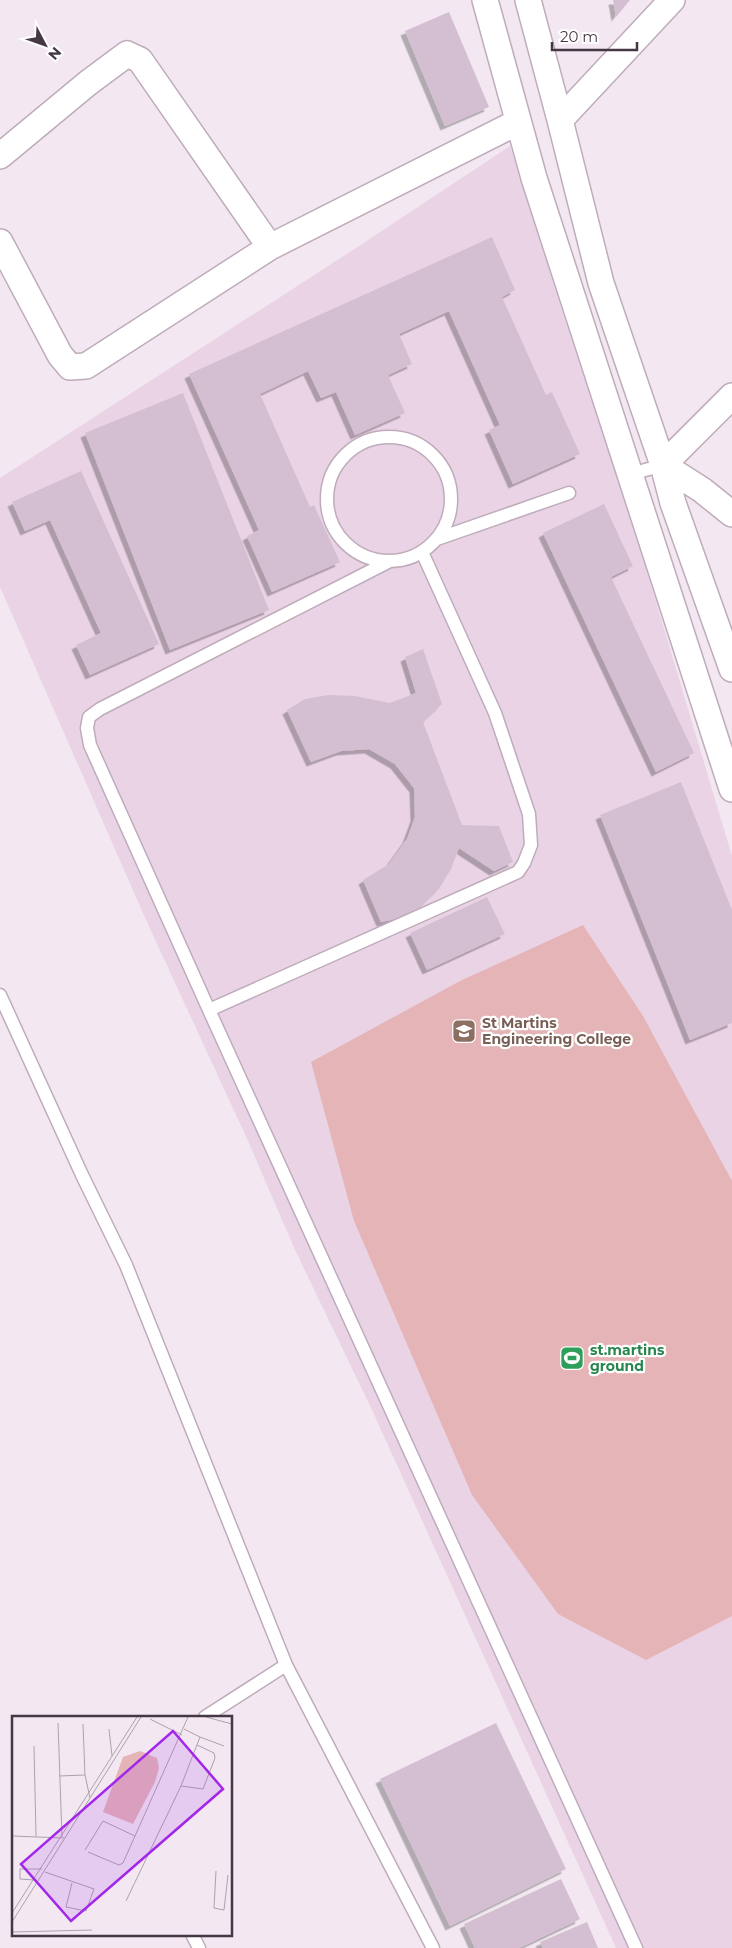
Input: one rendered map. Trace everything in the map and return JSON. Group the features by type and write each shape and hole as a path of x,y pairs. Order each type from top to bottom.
{"street":[{"path":"485,0 534,178 732,789"},
{"path":"528,0 601,283 663,464 673,502 732,669"},
{"path":"560,120 672,0"},
{"path":"0,156 88,83 127,54 140,60 270,247"},
{"path":"0,242 60,356 70,367 86,366 270,247 518,122"},
{"path":"663,464 732,396"},
{"path":"663,464 702,490 732,514"}],"lane":[{"path":"381,437 402,438 422,446 438,460 448,478 452,499 448,520 437,539 422,552 404,560 384,562 364,557 347,546 334,531 327,512 326,492 332,473 343,456 360,444 381,437"},
{"path":"631,474 663,464"},
{"path":"437,539 569,493"},
{"path":"209,1010 518,872 524,863 531,845 529,814 495,713 422,552"},
{"path":"390,561 100,709 89,717 87,728 90,745 636,1948"},
{"path":"0,995 82,1175 126,1265 286,1665 433,1948"},
{"path":"207,1716 286,1665"},
{"path":"193,1936 199,1948"}],"shaded area":[{"name":"St Martins Engineering College","path":"510,146 637,538 732,856 732,1948 616,1948 372,1410 295,1250 248,1141 146,920 0,587 0,478"},
{"name":"st.martins ground","path":"583,925 643,1016 732,1181 732,1616 646,1660 558,1614 472,1495 354,1221 311,1062 460,981"}],"building":[{"path":"613,0 630,0 616,17"},
{"path":"449,12 489,107 445,126 405,31"},
{"path":"492,237 515,290 502,297 546,395 552,392 580,454 513,484 489,430 500,425 449,311 399,334 412,364 388,375 405,413 355,435 336,392 321,398 308,371 260,394 310,507 314,505 340,562 272,592 247,536 259,530 189,374"},
{"path":"183,393 269,610 170,650 85,433"},
{"path":"81,471 159,644 90,675 76,645 101,633 50,520 25,531 12,502"},
{"path":"604,504 633,566 611,577 694,753 656,772 543,533"},
{"path":"423,649 442,704 423,722 462,825 499,826 513,862 494,871 459,848 451,869 439,889 419,908 400,918 381,922 363,880 389,864 407,839 415,817 414,788 395,764 369,749 341,751 311,762 287,710 305,699 328,695 355,696 390,703 416,693 405,657"},
{"path":"681,782 732,910 732,1023 690,1040 600,815"},
{"path":"487,897 505,934 427,970 410,933"},
{"path":"496,1723 566,1869 450,1926 380,1779"},
{"path":"561,1879 580,1919 519,1948 475,1948 464,1924"},
{"path":"587,1922 598,1948 543,1948 540,1942"}],"place":[{"name":"St Martins Engineering College","path":"464,1031"},
{"name":"st.martins ground","path":"572,1358"}]}
